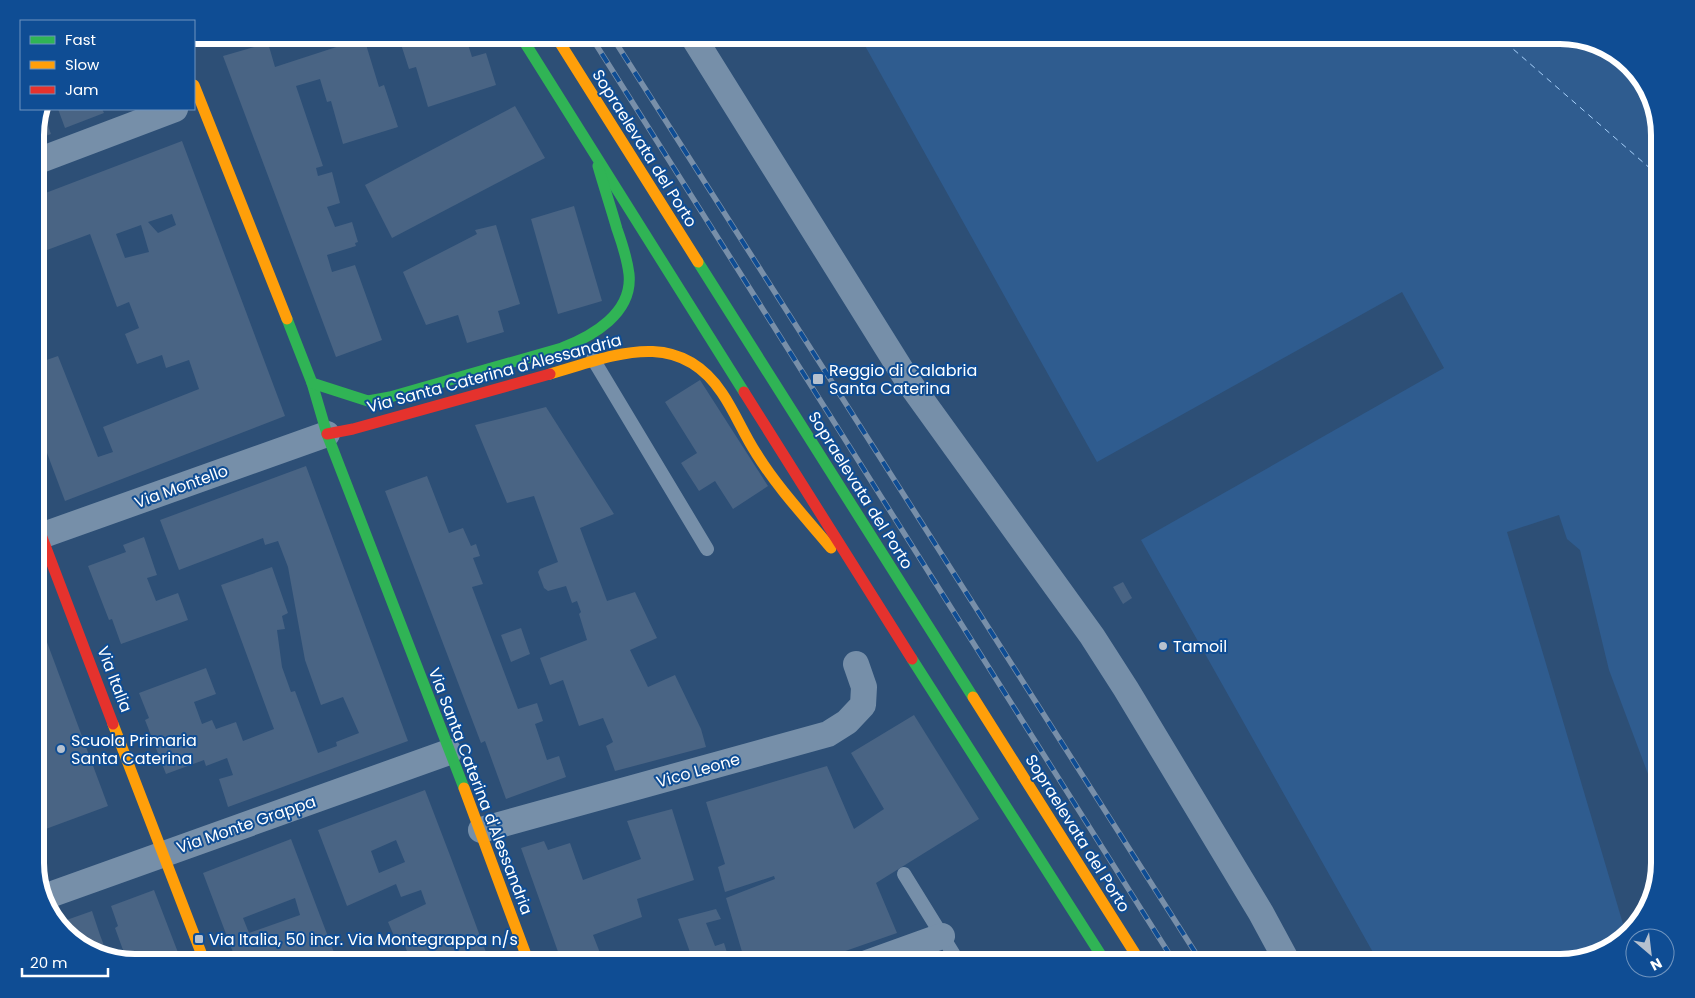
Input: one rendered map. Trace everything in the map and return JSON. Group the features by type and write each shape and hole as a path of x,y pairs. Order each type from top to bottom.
{"street":[{"path":"526,44 877,604 1100,954"},
{"name":"Sopraelevata del Porto","path":"561,44 1135,954"},
{"path":"698,44 908,382 1102,651 1261,913 1283,954"},
{"name":"Via Santa Caterina d'Alessandria","path":"196,95 312,383 327,434 449,752 481,830 526,954"},
{"path":"44,159 172,110"},
{"name":"Via Santa Caterina d'Alessandria","path":"312,383 368,401 390,397 582,340 599,330 614,317 623,304 629,284 624,250 595,156"},
{"name":"Via Santa Caterina d'Alessandria","path":"327,434 353,429 628,352 656,351 687,358 701,368 716,384 762,463 877,604"},
{"name":"Via Montello","path":"44,528 327,434"},
{"name":"Via Italia","path":"44,548 165,853 202,954"},
{"name":"Vico Leone","path":"481,830 828,734 847,722 863,705 864,687 856,664"},
{"name":"Via Monte Grappa","path":"50,895 449,752"},
{"path":"892,954 942,936"}],"lane":[{"path":"582,340 707,549"},
{"path":"904,874 953,954"}],"water":[{"path":"864,44 1560,44 1584,47 1595,51 1616,63 1629,75 1642,95 1650,117 1651,129 1651,782 1609,670 1580,550 1567,539 1559,515 1507,532 1624,928 1606,942 1584,951 1560,954 1374,954 1141,540 1444,368 1402,292 1097,462"}],"building":[{"path":"268,44 275,67 346,44 366,44 379,87 384,85 398,127 343,144 331,101 327,102 320,79 296,86 323,166 316,168 318,176 332,172 340,203 327,207 335,227 352,222 358,242 355,243 356,246 327,255 332,272 355,265 382,340 336,357 223,56"},
{"path":"401,44 468,44 472,57 486,53 496,85 428,107 416,67 409,69"},
{"path":"515,106 545,158 392,238 365,185"},
{"path":"58,110 102,110 104,113 65,128"},
{"path":"46,119 51,134 44,137"},
{"path":"182,141 285,416 65,501 44,445 44,361 58,356 98,457 113,452 103,427 199,389 189,360 166,368 162,355 137,364 125,334 139,328 129,302 117,307 90,234 44,251 44,194","holes":["172,214 176,225 158,233 148,222","141,225 149,252 125,258 116,234"]},
{"path":"574,206 602,301 558,314 531,219"},
{"path":"496,225 520,304 498,311 504,332 467,343 458,315 426,325 403,272 477,234 475,230"},
{"path":"700,380 768,486 733,509 715,481 699,491 681,463 697,453 665,402"},
{"path":"546,407 614,514 580,528 607,601 635,592 657,638 630,650 648,687 675,675 701,729 706,747 615,771 606,746 613,742 603,718 579,726 563,680 550,685 540,658 587,640 579,614 581,612 577,601 572,603 566,586 548,591 544,588 538,572 540,569 558,562 534,496 507,503 475,425"},
{"path":"306,466 408,741 228,807 219,779 233,775 227,758 206,766 204,760 166,774 145,720 149,718 139,693 206,668 216,694 194,702 202,724 212,720 216,729 236,722 243,741 274,729 221,585 272,567 288,613 282,616 285,629 277,630 282,667 291,692 295,691 318,753 337,746 336,742 359,733 343,697 321,705 305,660 288,567 278,541 265,545 263,538 179,570 160,520"},
{"path":"427,476 449,533 463,528 471,546 476,544 480,556 473,558 483,584 472,587 518,709 537,703 543,721 535,724 547,760 559,756 566,777 506,799 485,741 481,743 385,491"},
{"path":"144,537 157,575 147,578 156,601 178,593 188,620 121,644 112,619 109,620 88,566 126,552 123,545"},
{"path":"1123,582 1132,598 1123,604 1113,587"},
{"path":"521,628 530,654 511,662 501,635"},
{"path":"44,634 108,806 44,830"},
{"path":"914,715 979,819 876,883 897,933 837,954 743,954 726,898 775,879 774,876 725,892 718,867 725,864 706,802 827,766 854,829 884,809 851,753"},
{"path":"425,790 487,954 408,954 401,935 395,938 388,922 426,904 421,890 401,897 396,884 347,906 318,830","holes":["396,840 405,862 379,873 371,851"]},
{"path":"672,809 694,880 637,899 642,917 593,935 600,954 559,954 521,848 544,841 548,850 570,843 583,880 641,859 627,821"},
{"path":"291,839 335,954 234,954 203,873","holes":["295,898 300,915 249,933 243,918"]},
{"path":"154,890 179,954 124,953 115,928 118,926 111,906"},
{"path":"716,909 721,919 706,923 715,946 724,943 727,954 691,954 678,919"},
{"path":"92,911 105,949 89,942 70,928 64,921"}],"ferry route":[{"path":"1507,44 1651,169"},
{"path":"1642,95 1651,129"}],"railway":[{"path":"596,44 1169,954"},
{"path":"617,44 1196,954"}],"traffic: fast":[{"path":"526,44 744,392"},
{"path":"312,383 368,401 390,397 562,348 598,330 618,311 625,300 629,288 627,262 598,166"},
{"path":"698,262 973,697"},
{"path":"287,319 312,383 327,434 464,788"},
{"path":"912,659 1100,954"}],"traffic: slow":[{"path":"561,44 698,262"},
{"path":"195,88 287,319"},
{"path":"550,374 620,354 664,353 685,359 704,372 722,393 764,466 831,548"},
{"path":"973,697 1135,954"},
{"path":"113,724 202,954"},
{"path":"464,788 526,954"}],"traffic: jam":[{"path":"327,434 353,429 550,374"},
{"path":"744,392 912,659"},
{"path":"44,543 113,724"}],"place":[{"name":"Reggio di Calabria Santa Caterina","path":"818,379"},
{"name":"Tamoil","path":"1163,646"},
{"name":"Scuola Primaria Santa Caterina","path":"61,749"},
{"name":"Via Italia, 50 incr. Via Montegrappa n/s","path":"199,939"}]}
